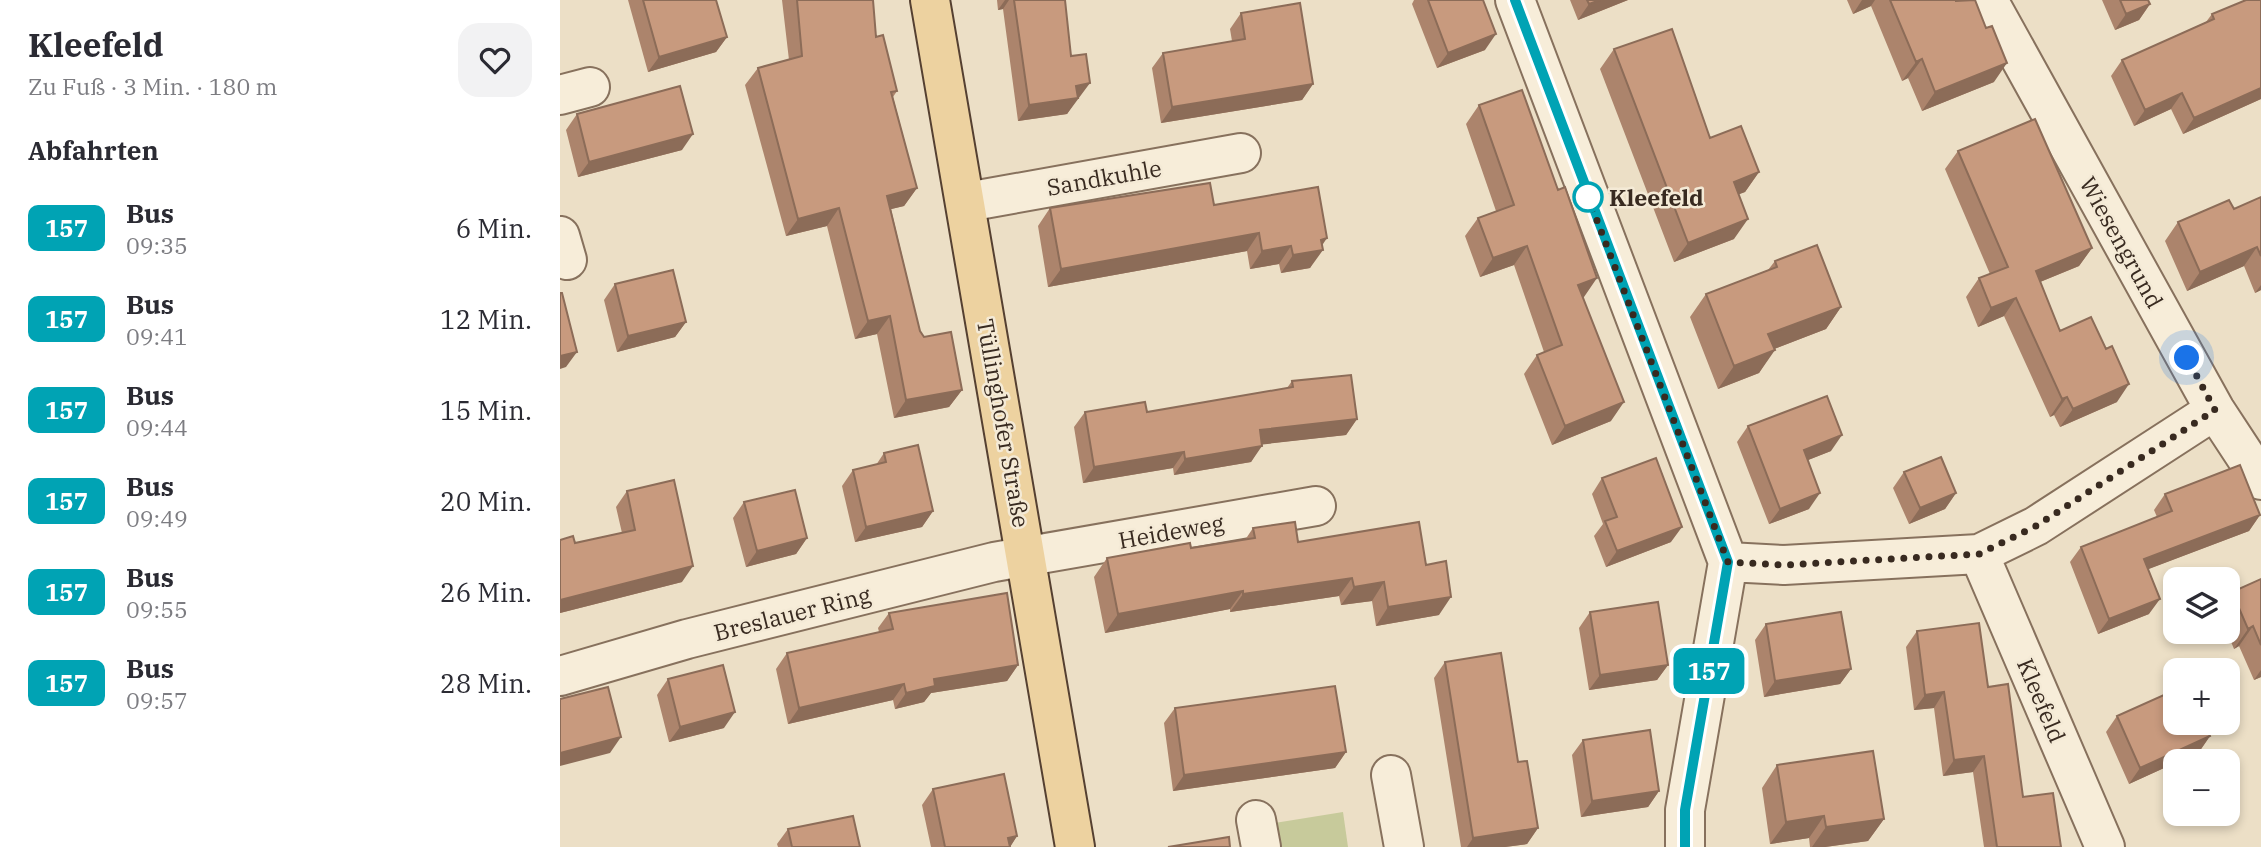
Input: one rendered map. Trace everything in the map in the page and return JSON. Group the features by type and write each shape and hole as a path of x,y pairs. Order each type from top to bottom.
{"main road":[{"name":"Tüllinghofer Straße","path":"930,0 967,202 1075,847"}],"street":[{"path":"1515,0 1728,562 1685,810 1685,847"},
{"name":"Wiesengrund","path":"1988,0 2215,410 2261,480"},
{"name":"Sandkuhle","path":"967,202 1241,153"},
{"path":"1728,562 1784,565 1979,554 2036,526 2215,410"},
{"name":"Heideweg","path":"1027,557 1316,506"},
{"name":"Kleefeld","path":"1979,554 2105,847"},
{"name":"Breslauer Ring","path":"560,676 687,639 994,562 1027,557"},
{"path":"1391,775 1404,847"}],"green space":[{"path":"1343,812 1348,847 1273,847 1269,824"}],"building":[{"path":"643,0 716,0 727,37 659,57"},
{"path":"797,0 873,0 876,37 883,35 897,91 891,92 917,188 887,196 920,331 924,337 951,332 962,390 906,400 890,316 868,321 839,208 798,219 758,68 802,56"},
{"path":"1014,0 1065,0 1071,56 1086,54 1090,83 1076,86 1078,98 1029,105"},
{"path":"1428,0 1483,0 1496,34 1448,53"},
{"path":"1890,0 1975,0 1986,28 1992,26 2007,63 1935,92 1922,59 1916,62"},
{"path":"2120,0 2148,0 2150,4 2126,14"},
{"path":"2246,0 2261,0 2261,88 2194,118 2182,93 2145,110 2122,60 2214,19 2212,14"},
{"path":"1300,3 1313,84 1172,107 1163,53 1245,39 1241,13"},
{"path":"1672,29 1710,138 1741,126 1759,172 1734,182 1748,219 1688,243 1614,49"},
{"path":"680,86 693,134 589,162 577,114"},
{"path":"1522,90 1558,190 1565,187 1597,278 1578,285 1624,402 1565,426 1537,355 1562,345 1527,246 1493,258 1478,218 1514,205 1479,105"},
{"path":"2035,119 2092,248 2036,271 2060,331 2091,317 2106,349 2112,346 2129,384 2073,409 2067,397 2062,399 2016,298 1991,308 1979,278 2008,267 1958,151"},
{"path":"1210,183 1214,205 1318,187 1327,238 1321,240 1323,250 1293,255 1291,246 1262,251 1259,233 1061,269 1050,208"},
{"path":"2261,197 2261,256 2257,247 2200,272 2178,222 2229,200 2234,209"},
{"path":"1817,245 1841,307 1768,334 1775,350 1734,366 1706,294 1777,267 1775,261"},
{"path":"673,270 686,322 628,336 615,284"},
{"path":"560,293 577,352 560,356"},
{"path":"1351,375 1357,419 1260,430 1262,446 1185,459 1184,452 1094,467 1085,412 1145,402 1147,412 1293,387 1292,381"},
{"path":"1827,396 1842,435 1804,450 1820,493 1780,509 1748,426"},
{"path":"918,445 933,511 866,527 853,470 886,462 884,453"},
{"path":"1941,457 1956,493 1920,508 1904,472"},
{"path":"1656,458 1682,527 1617,551 1605,521 1617,517 1602,478"},
{"path":"2240,465 2260,515 2144,559 2160,599 2109,619 2081,547 2172,511 2165,494"},
{"path":"674,480 693,566 560,600 560,540 573,536 575,543 635,530 627,491"},
{"path":"795,490 807,538 757,551 744,502"},
{"path":"1295,522 1298,542 1419,522 1426,565 1446,561 1451,597 1388,607 1384,582 1354,587 1352,578 1243,594 1243,591 1118,614 1107,558 1190,543 1191,548 1255,538 1253,528"},
{"path":"2261,579 2261,645 2253,626 2248,629 2240,610 2240,588"},
{"path":"1007,593 1018,665 934,679 935,686 906,693 904,684 799,708 787,653 893,629 889,613"},
{"path":"1658,602 1668,665 1600,675 1590,612"},
{"path":"1841,612 1851,669 1775,681 1766,624"},
{"path":"1979,623 1988,687 2008,684 2023,797 2053,793 2061,847 1997,847 1984,756 1954,760 1944,692 1925,695 1917,631"},
{"path":"1501,653 1518,762 1527,761 1538,828 1473,838 1445,662"},
{"path":"723,665 735,712 680,727 668,679"},
{"path":"1335,686 1346,752 1184,775 1175,708"},
{"path":"608,687 621,737 560,753 560,699"},
{"path":"2163,695 2163,735 2210,736 2182,749 2163,749 2163,757 2140,768 2117,716"},
{"path":"1650,730 1659,791 1592,801 1583,740"},
{"path":"1873,751 1884,819 1826,827 1824,816 1786,822 1777,765"},
{"path":"1004,774 1017,836 1008,838 1010,847 945,847 933,789"},
{"path":"853,816 860,847 792,847 788,829"},
{"path":"1229,837 1230,847 1168,847"}],"bus line":[{"name":"157","path":"1515,0 1728,562 1685,810 1685,847"}],"place":[{"name":"Kleefeld","path":"1588,197"}],"route":[{"path":"1588,197 1728,562 1784,565 1979,554 2036,526 2215,410 2187,358"}]}
